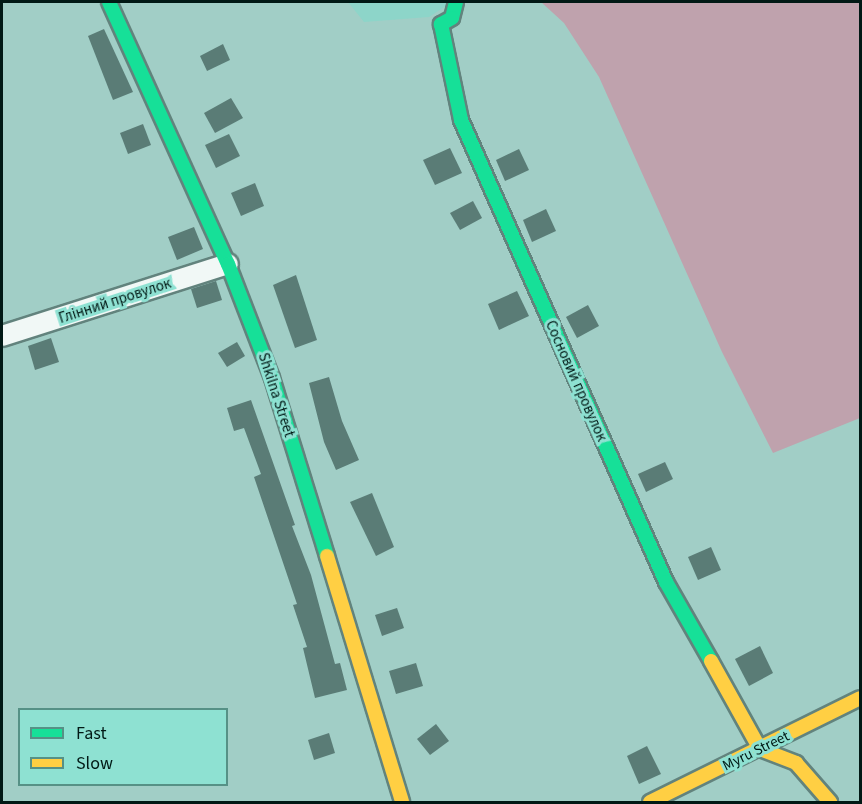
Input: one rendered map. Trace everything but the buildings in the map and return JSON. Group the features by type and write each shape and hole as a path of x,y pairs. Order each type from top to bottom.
{"street":[{"name":"Shkilna Street","path":"109,2 228,264 272,378 402,802"},
{"name":"Сосновий провулок","path":"456,2 452,18 441,24 461,120 480,171 666,582 760,749"},
{"name":"Глінний провулок","path":"2,336 228,264"},
{"name":"Myru Street","path":"650,802 861,698"},
{"path":"760,749 796,763 830,802"}],"shaded area":[{"path":"348,2 452,2 429,17 364,22"},
{"path":"541,2 860,2 860,418 773,453 722,352 599,77 564,23"}],"traffic: fast":[{"path":"109,2 228,264 272,378 327,556"},
{"path":"456,2 452,18 441,24 461,120 666,582 711,661"}],"traffic: slow":[{"path":"327,556 402,802"},
{"path":"711,661 760,749 796,763 830,802"},
{"path":"650,802 860,698"}]}
